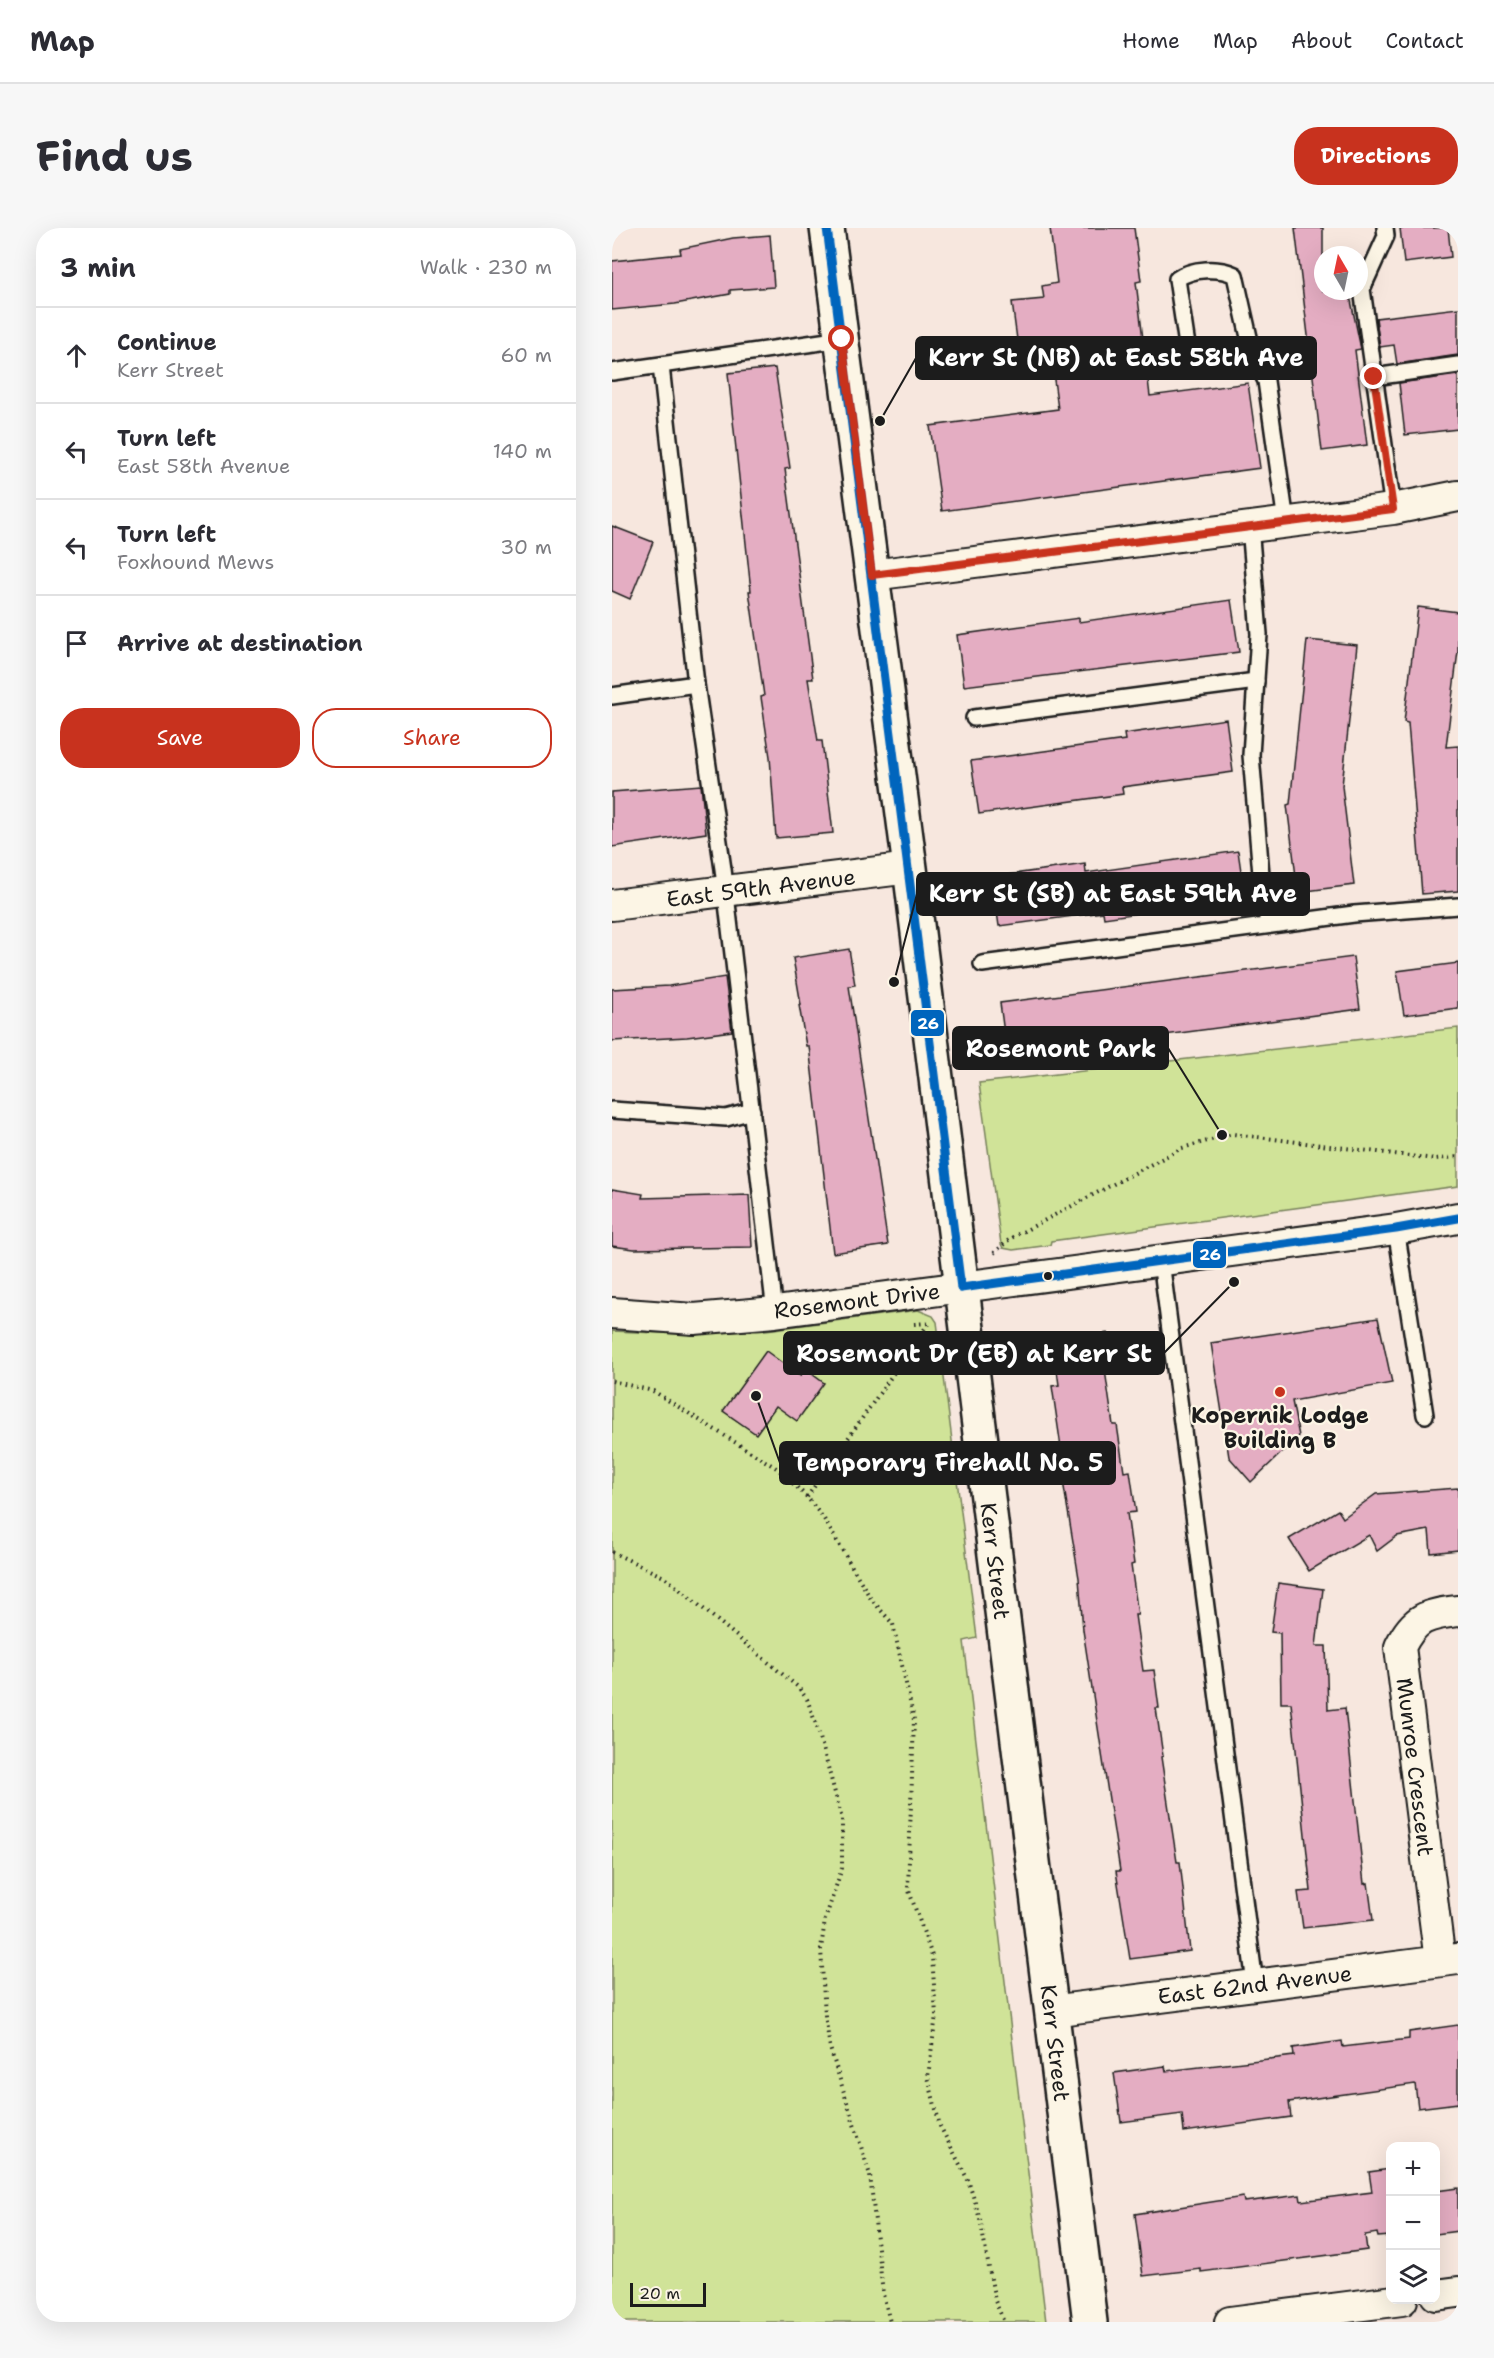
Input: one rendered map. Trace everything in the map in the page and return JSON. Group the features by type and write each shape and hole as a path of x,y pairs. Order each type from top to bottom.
{"street":[{"name":"Kerr Street","path":"827,228 910,868 1090,2322"},
{"path":"872,575 1393,509 1458,496"},
{"name":"East 59th Avenue","path":"612,905 910,868"},
{"name":"Rosemont Drive","path":"612,1313 694,1319 775,1312 1396,1229 1458,1218"},
{"name":"Munroe Crescent","path":"1449,1960 1400,1647 1410,1626 1434,1614 1458,1611"},
{"name":"East 62nd Avenue","path":"1051,2011 1449,1960"},
{"path":"1440,2294 1458,2292"},
{"path":"1230,2322 1386,2302"}],"lane":[{"path":"1385,228 1386,236 1362,289 1393,509"},
{"path":"1253,355 1188,352 1178,279 1185,273 1223,269 1235,275 1253,355 1266,381 1286,522"},
{"path":"612,372 842,339"},
{"path":"1374,377 1458,364"},
{"path":"661,366 696,684 726,891 775,1312"},
{"path":"1250,526 1259,634 1251,755 1268,925"},
{"path":"974,718 1256,681"},
{"path":"612,696 696,684"},
{"path":"982,964 1354,914 1458,906"},
{"path":"612,1110 726,1118 752,1111"},
{"path":"1396,1229 1425,1415"},
{"path":"1161,1261 1255,1984"}],"path":[{"path":"994,1253 1011,1238 1182,1148 1233,1134 1434,1159 1458,1157"},
{"path":"807,1497 928,1323"},
{"path":"612,1381 653,1391 778,1469 807,1497 824,1520 871,1599 893,1624 914,1720 908,1888 932,1956 936,2015 928,2077 940,2126 968,2180 980,2219 995,2301 1004,2322"},
{"path":"612,1552 666,1578 798,1687 811,1709 842,1819 842,1868 825,1920 821,1948 825,2015 830,2048 870,2175 883,2294 890,2322"}],"green space":[{"path":"1458,1028 1458,1186 1051,1241 1050,1245 1013,1250 1003,1248 1001,1244 979,1083"},
{"path":"918,1310 933,1316 937,1322 977,1638 964,1641 1046,2322 612,2322 612,1331 683,1334 758,1331"}],"building":[{"path":"1050,228 1134,228 1141,281 1136,282 1150,396 1248,383 1260,468 942,511 930,426 1058,409 1051,358 1020,362 1012,302 1044,299 1042,286 1057,283"},
{"path":"1295,228 1323,228 1323,246 1314,246 1314,300 1351,300 1361,349 1355,350 1367,445 1322,451"},
{"path":"1400,228 1448,228 1451,257 1404,263"},
{"path":"770,235 774,287 730,290 730,294 675,304 612,310 612,261 681,254 680,249 733,238"},
{"path":"1458,308 1458,355 1397,364 1394,345 1380,347 1376,318"},
{"path":"775,368 790,468 785,469 813,679 808,679 818,741 822,741 833,833 776,838 770,757 761,697 764,696 749,591 751,591 728,373"},
{"path":"1458,375 1458,429 1405,435 1399,383"},
{"path":"612,526 653,542 630,599 612,591"},
{"path":"1231,600 1239,652 964,686 957,635 1079,618 1079,622"},
{"path":"1418,607 1458,612 1458,651 1446,747 1458,746 1458,891 1422,894 1408,723 1404,722"},
{"path":"1307,640 1357,645 1342,786 1354,885 1298,892 1287,805 1290,804"},
{"path":"1226,719 1233,772 1122,787 1123,794 979,814 971,761 1125,740 1124,734"},
{"path":"701,785 706,833 612,847 612,792"},
{"path":"1238,851 1245,898 1104,918 1103,912 999,926 992,877 1085,864 1086,873"},
{"path":"849,949 855,985 849,986 888,1245 833,1253 809,1046 806,1046 793,958"},
{"path":"1353,957 1360,1009 1007,1056 1000,1003"},
{"path":"1458,963 1458,1008 1404,1015 1397,971"},
{"path":"725,977 732,1031 687,1037 612,1041 612,989 669,986"},
{"path":"612,1189 643,1194 642,1198 749,1195 752,1247 634,1249 612,1246"},
{"name":"Kopernik Lodge Building B","path":"1378,1318 1392,1383 1292,1401 1299,1436 1251,1482 1229,1457 1211,1343"},
{"path":"1108,1333 1113,1369 1105,1370 1113,1425 1117,1425 1124,1472 1130,1471 1136,1512 1127,1513 1138,1615 1135,1615 1143,1671 1154,1670 1159,1708 1156,1708 1163,1756 1161,1757 1177,1862 1180,1862 1190,1951 1130,1959 1116,1871 1120,1871 1083,1630 1079,1578 1063,1481 1066,1481 1052,1386 1059,1385 1053,1341"},
{"path":"766,1351 800,1376 805,1369 824,1383 797,1421 776,1406 756,1434 723,1411"},
{"path":"1458,1488 1458,1550 1431,1553 1429,1530 1397,1536 1377,1551 1369,1535 1309,1571 1289,1539 1338,1510 1343,1518 1376,1494"},
{"path":"1278,1583 1323,1589 1316,1646 1326,1646 1328,1710 1345,1708 1364,1884 1368,1883 1373,1920 1303,1928 1298,1892 1311,1891 1291,1703 1281,1703 1280,1633 1271,1632"},
{"path":"1458,2025 1458,2103 1418,2108 1415,2084 1289,2102 1291,2117 1184,2132 1182,2114 1121,2122 1114,2073 1165,2066 1166,2071 1294,2056 1293,2048 1342,2041 1343,2047 1409,2039 1409,2032"},
{"path":"1386,2170 1386,2236 1378,2237 1377,2233 1365,2235 1367,2250 1201,2272 1201,2269 1143,2276 1135,2214 1243,2197 1244,2202 1300,2195 1301,2201 1372,2192 1369,2172"},
{"path":"1458,2188 1458,2231 1440,2233 1440,2190"}],"transit line":[{"name":"26","path":"827,228 961,1288"},
{"name":"26","path":"961,1288 1396,1229 1458,1218"}],"place":[{"name":"Kerr St (NB) at East 58th Ave","path":"880,421"},
{"name":"Kerr St (SB) at East 59th Ave","path":"894,982"},
{"name":"Rosemont Park","path":"1222,1135"},
{"name":"Rosemont Dr (EB) at Kerr St","path":"1234,1282"},
{"name":"Kopernik Lodge Building B","path":"1280,1392"},
{"name":"Temporary Firehall No. 5","path":"756,1396"}],"route":[{"path":"842,339 872,575 1393,509 1374,377"}]}
